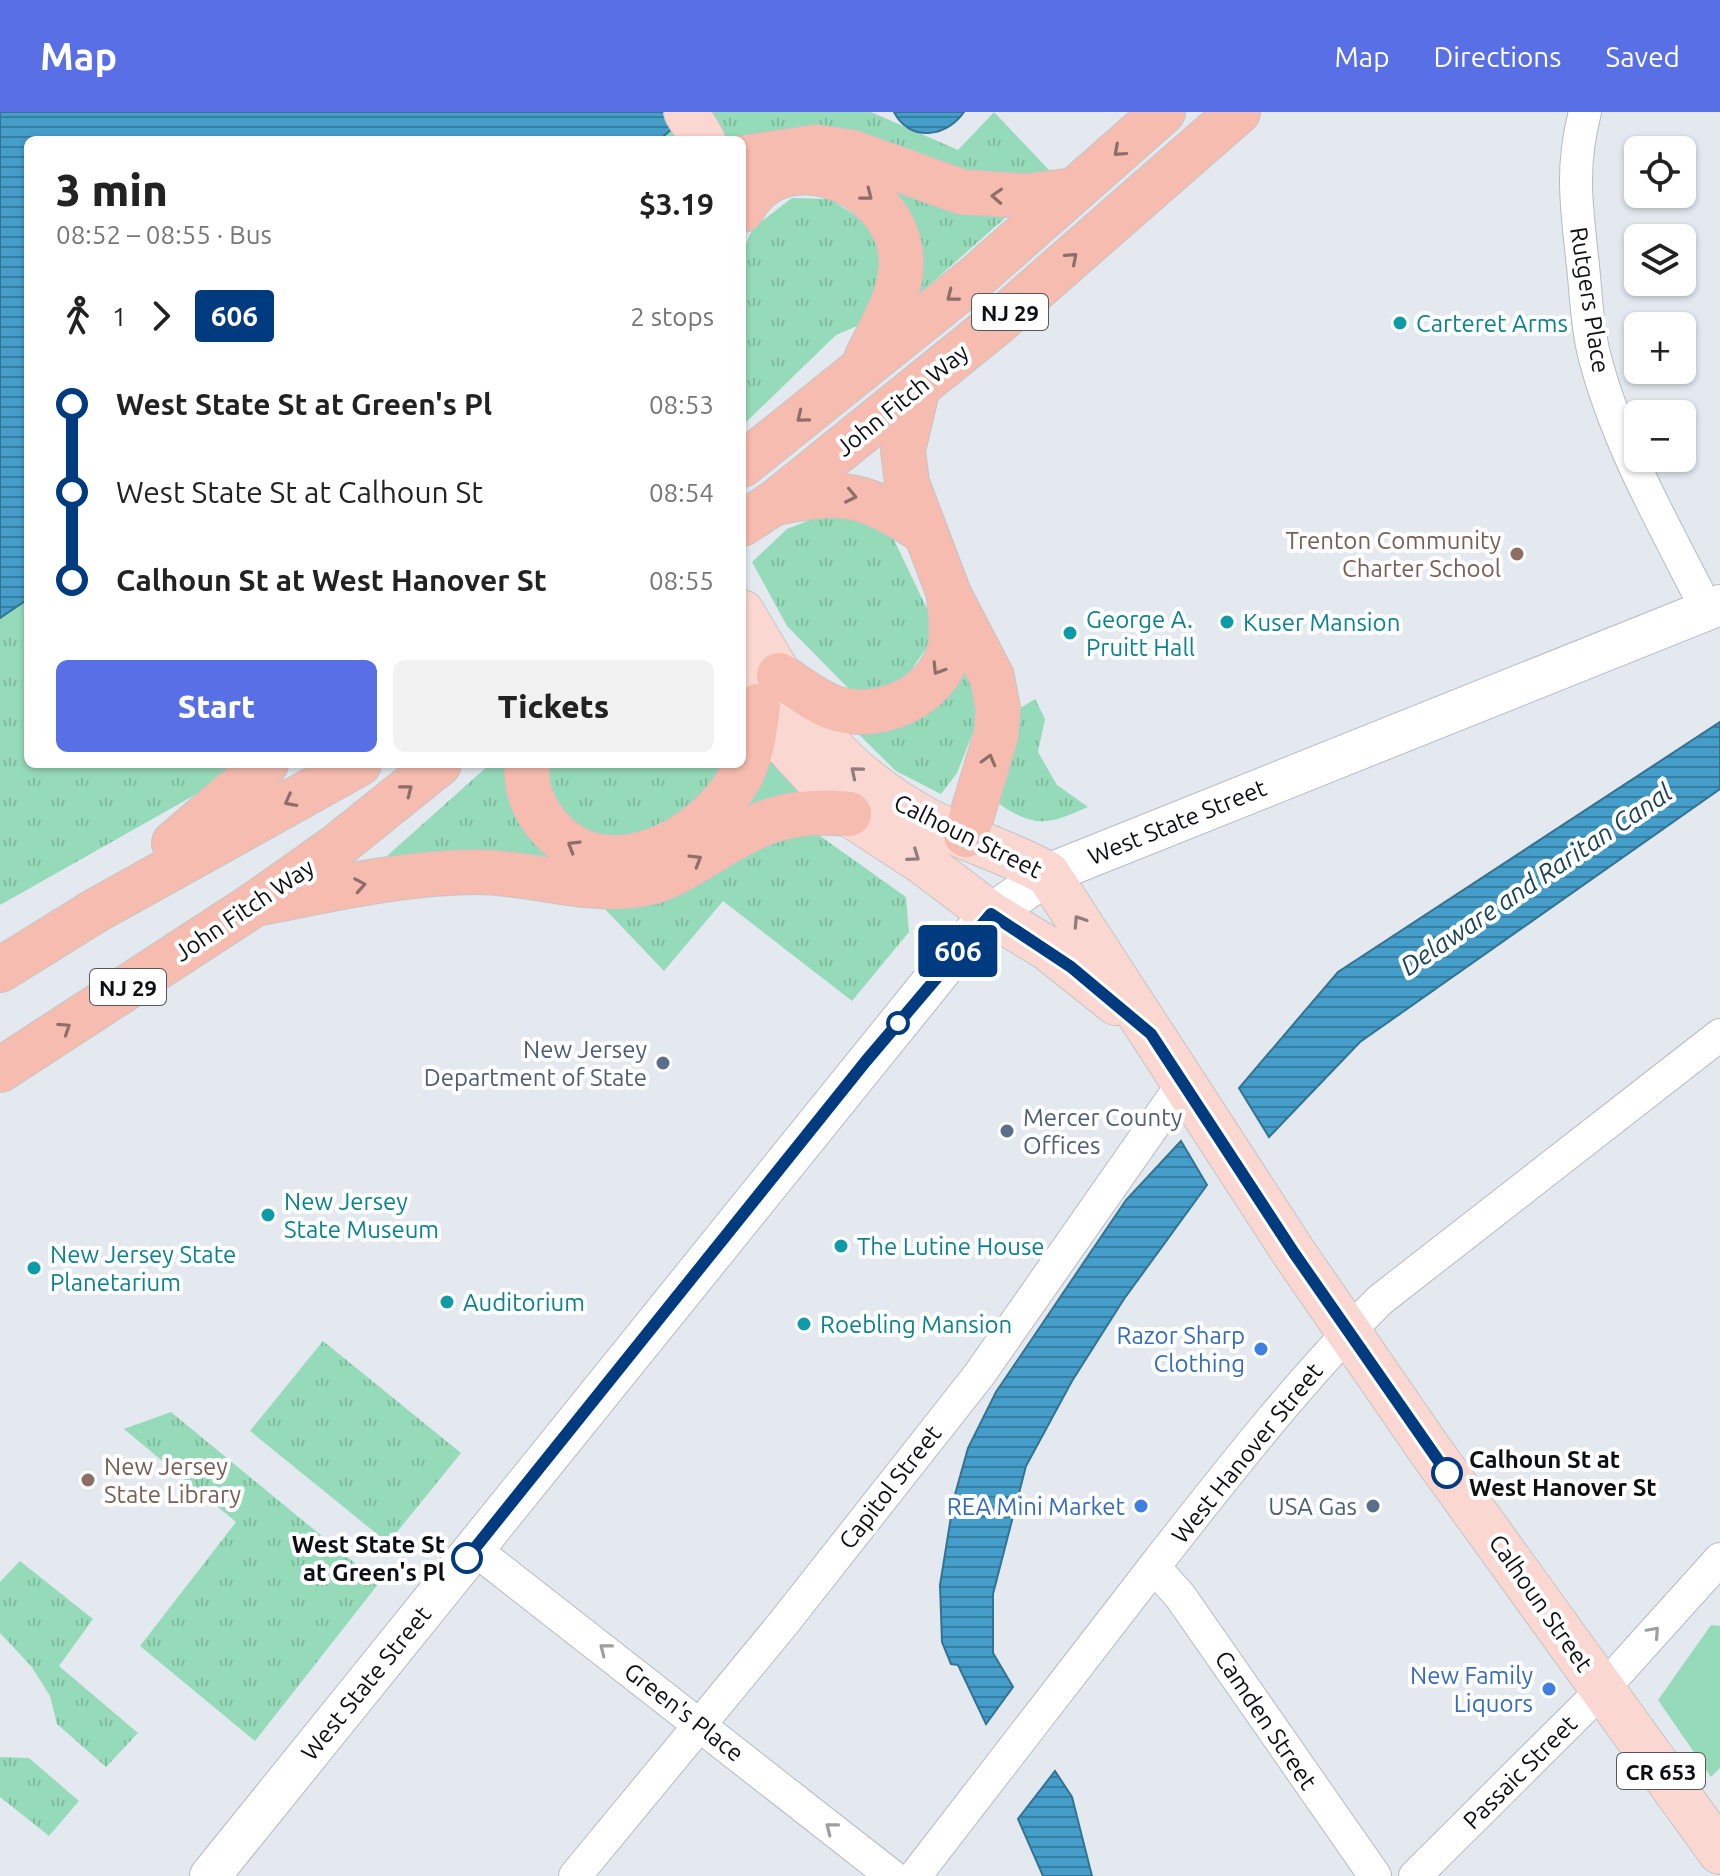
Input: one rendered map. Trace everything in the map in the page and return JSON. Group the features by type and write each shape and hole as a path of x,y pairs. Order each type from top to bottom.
{"highway":[{"name":"John Fitch Way","path":"746,462 976,277 1163,112"},
{"name":"John Fitch Way","path":"758,513 997,323 1238,112"},
{"path":"746,157 816,147 851,152 962,192 994,197 1075,190"},
{"path":"746,205 763,185 785,176 809,172 824,173 853,184 877,203 893,227 900,250 900,283 861,368"},
{"path":"918,387 903,450 907,483 949,594 992,677 998,709 996,735 966,835"},
{"path":"758,513 840,493 887,509 923,531"},
{"path":"746,764 752,751 760,685 837,709 864,713 887,710 928,685 946,657 951,641 949,594"},
{"path":"95,911 261,768"},
{"path":"0,970 95,911 352,768"},
{"name":"John Fitch Way","path":"0,1070 255,904 337,846 434,768"},
{"path":"528,768 533,803 559,838 585,853 613,860 629,859 658,849 680,836 719,803 739,780 744,768"},
{"path":"255,904 425,875 479,872 607,886 647,883 685,867 771,818 795,812 849,814"}],"main road":[{"name":"Calhoun Street","path":"746,628 760,685 794,757 849,814 1084,976 1151,1034"},
{"name":"Calhoun Street","path":"760,685 803,716 844,762 878,791 929,821 1048,874 1348,1332 1720,1852"}],"street":[{"name":"Rutgers Place","path":"1585,112 1575,151 1575,165 1593,350 1609,407 1634,468 1713,607"},
{"name":"West State Street","path":"210,1876 857,1072 991,914 1048,874 1713,607"},
{"name":"West Hanover Street","path":"915,1876 1260,1433 1348,1332 1380,1300 1720,1035"},
{"name":"Capitol Street","path":"575,1876 979,1375 1195,1098"},
{"name":"Green's Place","path":"474,1549 892,1876"},
{"name":"Passaic Street","path":"1415,1876 1602,1690 1720,1559"},
{"name":"Camden Street","path":"1154,1567 1180,1596 1375,1876"}],"green space":[{"path":"692,112 871,112 958,150 994,112 1049,170 1024,176 978,176 935,164 869,134 860,144 746,142 746,136 664,136"},
{"path":"884,178 1014,210 916,297 923,252 907,206"},
{"path":"792,198 830,199 868,224 881,257 879,291 857,326 836,335 746,422 746,243 753,228"},
{"path":"836,510 887,525 928,611 929,644 904,681 871,696 853,693 787,626 752,562 787,529"},
{"path":"24,602 24,768 235,768 225,778 0,905 0,618"},
{"path":"968,636 986,700 957,773 941,794 896,771 845,721"},
{"path":"1035,699 1045,719 1038,752 1057,785 1088,807 1053,820 1022,817 998,803 1017,710"},
{"path":"772,753 814,796 733,819"},
{"path":"486,768 520,768 573,862 391,861 387,856"},
{"path":"548,768 726,768 719,788 637,843 598,839 567,819 548,784"},
{"path":"809,828 906,897 909,932 852,1001 723,901 664,971 602,906"},
{"path":"323,1341 461,1453 388,1543 250,1431"},
{"path":"171,1412 379,1583 255,1741 140,1646 236,1522 124,1429"},
{"path":"20,1561 93,1619 59,1666 138,1733 106,1767 57,1724 50,1696 31,1666 0,1633 0,1582"},
{"path":"1711,1625 1720,1626 1720,1768 1711,1777 1658,1700"},
{"path":"0,1757 29,1758 79,1801 49,1836 0,1797"}],"water":[{"path":"0,112 692,112 664,136 24,136 24,602 0,618"},
{"path":"894,112 964,112 948,127 929,133 909,129"},
{"name":"Delaware and Raritan Canal","path":"1720,722 1720,789 1360,1042 1269,1137 1239,1088 1338,972"},
{"path":"1181,1141 1207,1185 1124,1299 1072,1381 1026,1466 993,1594 993,1653 1013,1687 986,1724 958,1665 951,1664 942,1642 940,1585 954,1498 968,1448 996,1392 1126,1200"},
{"path":"1055,1771 1072,1797 1092,1876 1043,1876 1018,1819"}],"bus line":[{"name":"606","path":"467,1558 866,1061 991,914 1047,948 1096,985 1151,1034 1294,1253 1447,1473"}],"place":[{"name":"Carteret Arms","path":"1400,323"},
{"name":"Trenton Community Charter School","path":"1517,554"},
{"name":"Kuser Mansion","path":"1227,622"},
{"name":"George A. Pruitt Hall","path":"1070,633"},
{"name":"New Jersey Department of State","path":"663,1063"},
{"name":"Mercer County Offices","path":"1007,1131"},
{"name":"New Jersey State Museum","path":"268,1215"},
{"name":"The Lutine House","path":"841,1246"},
{"name":"New Jersey State Planetarium","path":"34,1268"},
{"name":"Auditorium","path":"447,1302"},
{"name":"Roebling Mansion","path":"804,1324"},
{"name":"Razor Sharp Clothing","path":"1261,1349"},
{"name":"Calhoun St at West Hanover St","path":"1447,1473"},
{"name":"New Jersey State Library","path":"88,1480"},
{"name":"REA Mini Market","path":"1141,1506"},
{"name":"USA Gas","path":"1373,1506"},
{"name":"West State St at Green's Pl","path":"467,1558"},
{"name":"New Family Liquors","path":"1549,1689"}]}
